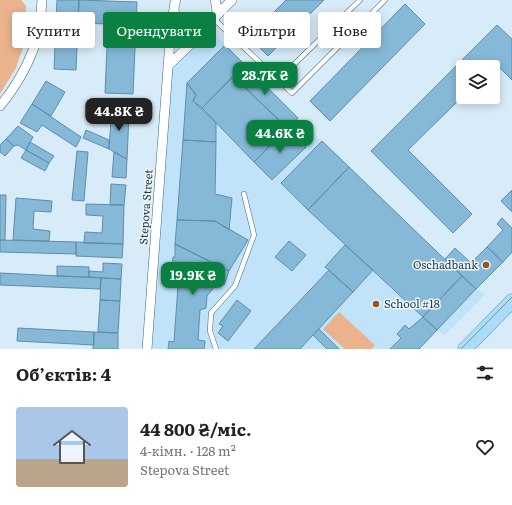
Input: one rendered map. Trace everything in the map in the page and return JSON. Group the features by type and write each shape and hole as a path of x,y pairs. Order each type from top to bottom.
{"main road":[{"path":"465,349 512,301"}],"street":[{"path":"0,106 22,74 31,54 39,31 42,0"},
{"path":"215,0 217,7 216,12"},
{"path":"216,16 232,0"},
{"name":"Stepova Street","path":"147,349 171,18 175,4"},
{"path":"168,66 187,48"}],"lane":[{"path":"278,80 360,0"},
{"path":"216,20 292,93 385,0"},
{"path":"216,349 210,331 211,313 235,286 254,235 244,194"}],"shaded area":[{"path":"0,0 21,0 26,6 26,12 12,12 12,48 23,48 16,68 0,94"},
{"path":"216,35 224,44 224,48 228,48 298,118 462,276 485,295 445,335 437,330 419,349 148,349 169,73 194,48 216,48"},
{"path":"339,312 375,345 372,349 345,349 323,329"}],"building":[{"path":"57,0 79,0 78,12 56,12"},
{"path":"79,0 137,2 137,12 103,12 103,24 95,24 95,12 78,12"},
{"path":"286,0 324,0 310,14 310,12 274,12"},
{"path":"405,4 425,24 330,121 310,101 362,48 381,48 381,29"},
{"path":"497,25 512,39 512,80 500,68 500,60 462,60"},
{"path":"224,46 224,48 228,48 245,65 202,108 193,101 196,95 187,83"},
{"path":"55,48 77,48 76,70 54,69"},
{"path":"107,48 135,48 133,94 105,93"},
{"path":"260,48 276,48 268,56"},
{"path":"245,65 298,118 287,128 233,76"},
{"path":"456,66 456,103 408,150 472,214 453,233 371,151"},
{"path":"233,76 287,128 254,162 202,108"},
{"path":"46,81 65,92 51,116 32,104"},
{"path":"187,83 196,95 193,101 216,123 216,142 183,140"},
{"path":"112,99 130,108 129,115 112,105"},
{"path":"32,104 81,137 76,147 42,125 37,132 20,123"},
{"path":"112,105 129,115 127,159 109,149"},
{"path":"18,126 33,137 26,150 18,145 14,146 6,139"},
{"path":"287,128 306,147 272,180 254,162"},
{"path":"86,130 109,140 109,149 83,138"},
{"path":"6,139 14,146 5,156 0,152 0,145"},
{"path":"183,140 216,142 215,194 232,198 229,230 215,221 177,220"},
{"path":"322,141 349,167 308,210 281,183"},
{"path":"30,142 54,156 49,163 26,150"},
{"path":"26,150 49,163 45,171 21,158"},
{"path":"77,151 88,152 84,201 72,200"},
{"path":"114,152 127,159 126,178 112,177"},
{"path":"349,167 462,276 423,317 308,210"},
{"path":"111,184 126,185 124,205 110,205"},
{"path":"512,190 512,212 501,201"},
{"path":"0,195 6,195 5,240 0,240"},
{"path":"16,198 52,201 51,212 34,211 33,229 50,231 49,241 13,240"},
{"path":"86,204 124,205 123,244 84,243 85,232 102,233 103,216 86,215"},
{"path":"502,218 512,228 512,252 503,262 487,247 503,230 497,224"},
{"path":"177,220 215,221 248,240 229,271 175,244"},
{"path":"0,240 76,242 76,254 0,252"},
{"path":"289,241 306,255 292,271 275,257"},
{"path":"76,242 123,244 122,258 76,256"},
{"path":"175,244 229,271 224,285 218,282 207,296 206,308 200,310 198,340 205,341 204,349 168,349 169,341 174,342 179,271 172,270 173,257 175,257"},
{"path":"345,245 373,270 353,292 325,267"},
{"path":"487,247 503,262 476,289 445,259 455,248 471,263"},
{"path":"103,263 122,264 121,279 89,277 89,271 103,272"},
{"path":"57,266 89,267 89,277 57,276"},
{"path":"329,270 353,292 300,349 254,349"},
{"path":"0,273 101,278 100,289 0,285"},
{"path":"462,276 476,289 437,330 423,317"},
{"path":"101,278 121,279 120,301 100,300"},
{"path":"100,300 120,301 118,333 98,332"},
{"path":"237,300 251,311 228,341 218,333 223,326 219,324"},
{"path":"423,317 437,330 419,349 390,349 401,338 397,334 405,325 409,329"},
{"path":"18,328 94,332 94,345 17,341"},
{"path":"319,329 339,349 327,349 313,335"},
{"path":"94,332 118,333 118,349 93,349"}],"tram line":[{"path":"461,349 512,297"}],"place":[{"name":"Oschadbank","path":"486,265"},
{"name":"School #18","path":"376,304"}]}
